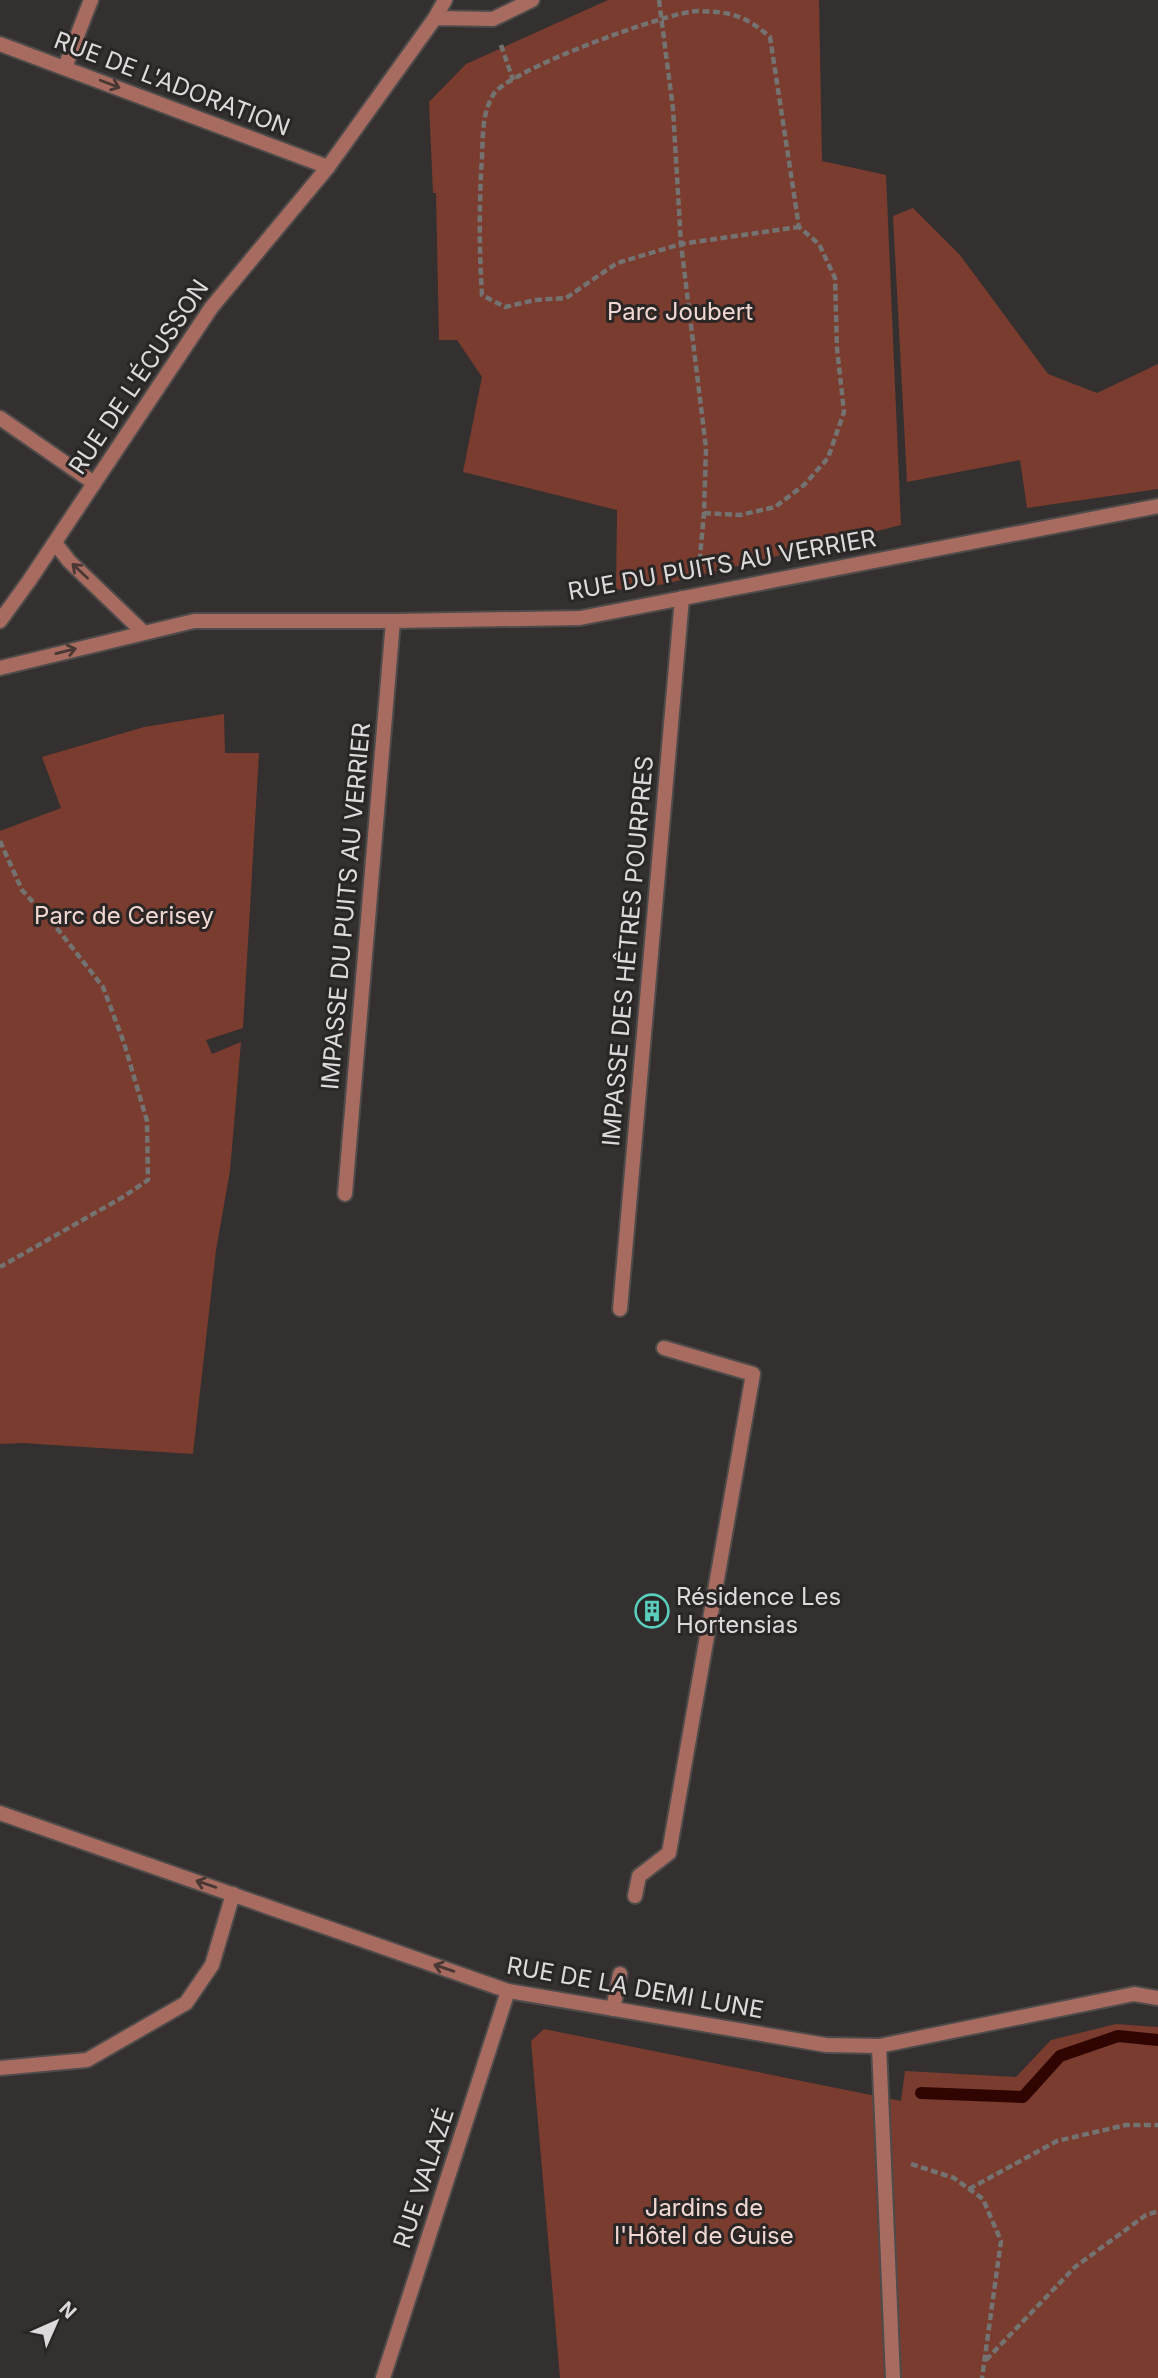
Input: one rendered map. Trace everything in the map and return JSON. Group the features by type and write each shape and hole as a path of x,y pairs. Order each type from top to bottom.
{"street":[{"path":"65,67 91,0"},
{"name":"RUE DE L'ÉCUSSON","path":"0,621 211,308 328,167 403,65 445,0"},
{"path":"435,18 492,19 532,0"},
{"name":"RUE DE L'ADORATION","path":"0,44 328,167"},
{"path":"0,418 94,483"},
{"name":"RUE DU PUITS AU VERRIER","path":"0,668 194,621 580,618 1158,506"},
{"path":"55,543 69,561 143,632"},
{"name":"IMPASSE DES HÊTRES POURPRES","path":"620,1309 689,597"},
{"name":"IMPASSE DU PUITS AU VERRIER","path":"345,1194 393,621"},
{"path":"635,1896 639,1877 669,1853 753,1374 664,1348"},
{"name":"RUE DE LA DEMI LUNE","path":"0,1813 508,1991 827,2045 879,2046 1134,1994 1158,1998"},
{"path":"0,2068 88,2060 187,2003 212,1965 233,1894"},
{"path":"612,2008 620,1974"},
{"name":"RUE VALAZÉ","path":"383,2378 508,1991"},
{"path":"879,2046 893,2378"}],"path":[{"path":"659,0 673,109 681,244 706,448 704,513 689,597"},
{"path":"704,513 740,515 775,507 804,485 828,458 844,412 837,348 835,278 819,244 799,227 770,37 751,20 733,13 694,11 661,18 540,64 494,92 484,116 479,237 482,295 505,307 535,300 566,298 617,262 681,244 799,227"},
{"path":"492,19 513,80"},
{"path":"0,841 22,890 60,932 103,987 124,1043 147,1121 148,1180 0,1267"},
{"path":"969,2189 1057,2141 1126,2125 1158,2125"},
{"path":"883,2155 954,2178 983,2199 1002,2241 985,2378"},
{"path":"986,2360 1075,2267 1146,2215 1158,2211"}],"green space":[{"name":"Parc Joubert","path":"608,0 819,0 822,161 886,175 901,525 665,584 616,590 617,510 463,472 482,377 457,340 439,340 436,193 433,193 429,102 466,64"},
{"path":"913,208 960,255 1048,374 1097,393 1158,364 1158,489 1027,508 1020,460 907,482 893,216"},
{"name":"Parc de Cerisey","path":"224,714 225,753 259,753 243,1028 206,1040 212,1054 241,1042 230,1171 216,1250 193,1454 22,1443 0,1444 0,831 61,808 42,757 144,727"},
{"name":"Jardins de l'Hôtel de Guise","path":"1116,2024 1158,2027 1158,2378 560,2378 531,2041 544,2029 901,2101 905,2071 1016,2077 1051,2040"}],"waterway":[{"path":"921,2093 1023,2097 1060,2056 1118,2036 1158,2040"}],"place":[{"name":"Résidence Les Hortensias","path":"652,1611"}]}
